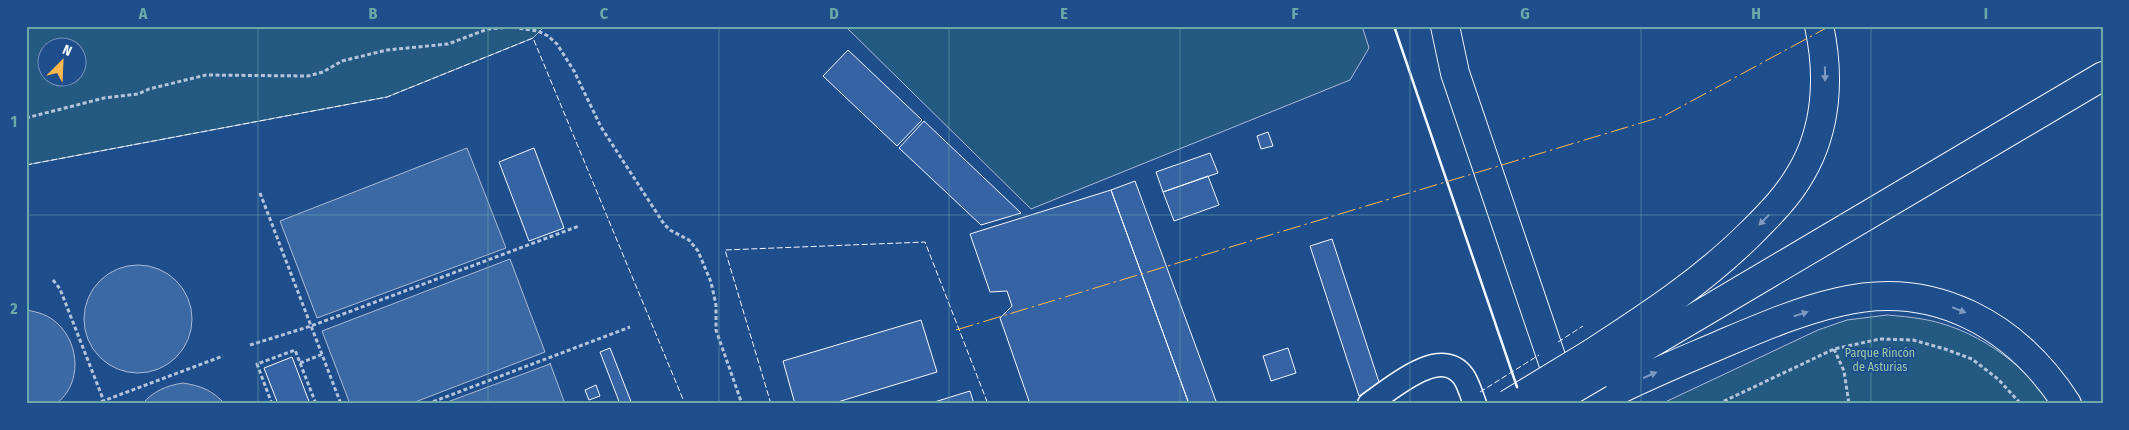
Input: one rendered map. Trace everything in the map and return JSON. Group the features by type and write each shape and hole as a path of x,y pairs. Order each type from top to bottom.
{"main road":[{"path":"1445,26 1455,73 1567,404"},
{"path":"1597,382 1685,291 1743,241 1782,200 1801,173 1813,147 1821,122 1825,94 1826,71 1818,26"},
{"path":"1548,404 1597,382 2103,76"},
{"path":"1508,404 1692,357 1788,318 1838,302 1891,296 1934,301 1951,306 2001,331 2041,368 2067,404"}],"street":[{"path":"1369,404 1416,371 1429,365 1445,365 1456,370 1464,378 1475,404"}],"path":[{"path":"26,118 104,98 138,94 149,89 206,75 308,76 323,72 342,62 387,50 448,44 488,29 511,27 538,31 548,36 557,44 574,71 601,127 664,224 670,230 689,240 698,251 711,282 716,305 716,330 742,404"},
{"path":"260,193 342,404"},
{"path":"250,345 311,326 579,226"},
{"path":"53,280 60,289 104,402"},
{"path":"427,404 630,327"},
{"path":"1718,404 1834,349 1880,339 1912,340 1972,359 1998,379 2021,404"},
{"path":"1834,349 1844,371 1849,404"},
{"path":"272,404 257,364 295,350 316,404"},
{"path":"300,363 323,354"},
{"path":"95,404 223,356"}],"green space":[{"path":"26,26 545,26 533,38 387,97 26,165"},
{"path":"845,26 1362,26 1369,48 1350,80 1031,209"},
{"name":"Parque Rincón de Asturias","path":"1887,315 1918,318 1941,323 1977,338 1995,349 2026,374 2051,404 1661,404 1818,330 1847,320"}],"shaded area":[{"path":"467,148 506,248 317,318 280,221"},
{"path":"510,259 545,352 410,404 350,404 322,331"},
{"path":"138,265 159,269 177,280 188,298 192,319 188,340 177,358 159,369 138,373 117,369 99,358 88,340 84,319 88,298 99,280 117,269"},
{"path":"26,310 51,318 58,324 71,343 74,353 74,375 64,396 56,404 26,404"},
{"path":"550,364 565,404 442,404"},
{"path":"183,383 206,389 225,404 142,404 160,390"}],"building":[{"path":"848,50 922,120 897,146 823,76"},
{"path":"924,121 1021,213 981,225 899,148"},
{"path":"1268,132 1273,146 1261,149 1257,136"},
{"path":"534,148 564,228 529,241 499,162"},
{"path":"1210,153 1218,173 1163,192 1156,172"},
{"path":"1208,176 1219,205 1174,221 1163,192"},
{"path":"1135,181 1217,404 1189,404 1111,190"},
{"path":"1111,190 1189,404 1030,404 1000,318 1012,306 1007,291 990,292 970,234"},
{"path":"1332,239 1379,382 1359,396 1310,246"},
{"path":"921,320 937,372 831,404 795,404 783,361"},
{"path":"610,348 632,404 620,404 600,352"},
{"path":"1288,348 1296,373 1271,381 1263,356"},
{"path":"292,357 310,404 278,404 264,368"},
{"path":"596,385 600,396 589,400 585,390"},
{"path":"970,391 974,404 928,404"}],"fence":[{"path":"26,165 387,97 533,38 685,404"},
{"path":"771,404 725,250 925,242 988,404"},
{"path":"1558,342 1583,326"},
{"path":"1480,392 1539,355"}],"wall":[{"path":"1394,26 1517,387"}],"power":[{"path":"956,330 1664,116 1830,26"}]}
